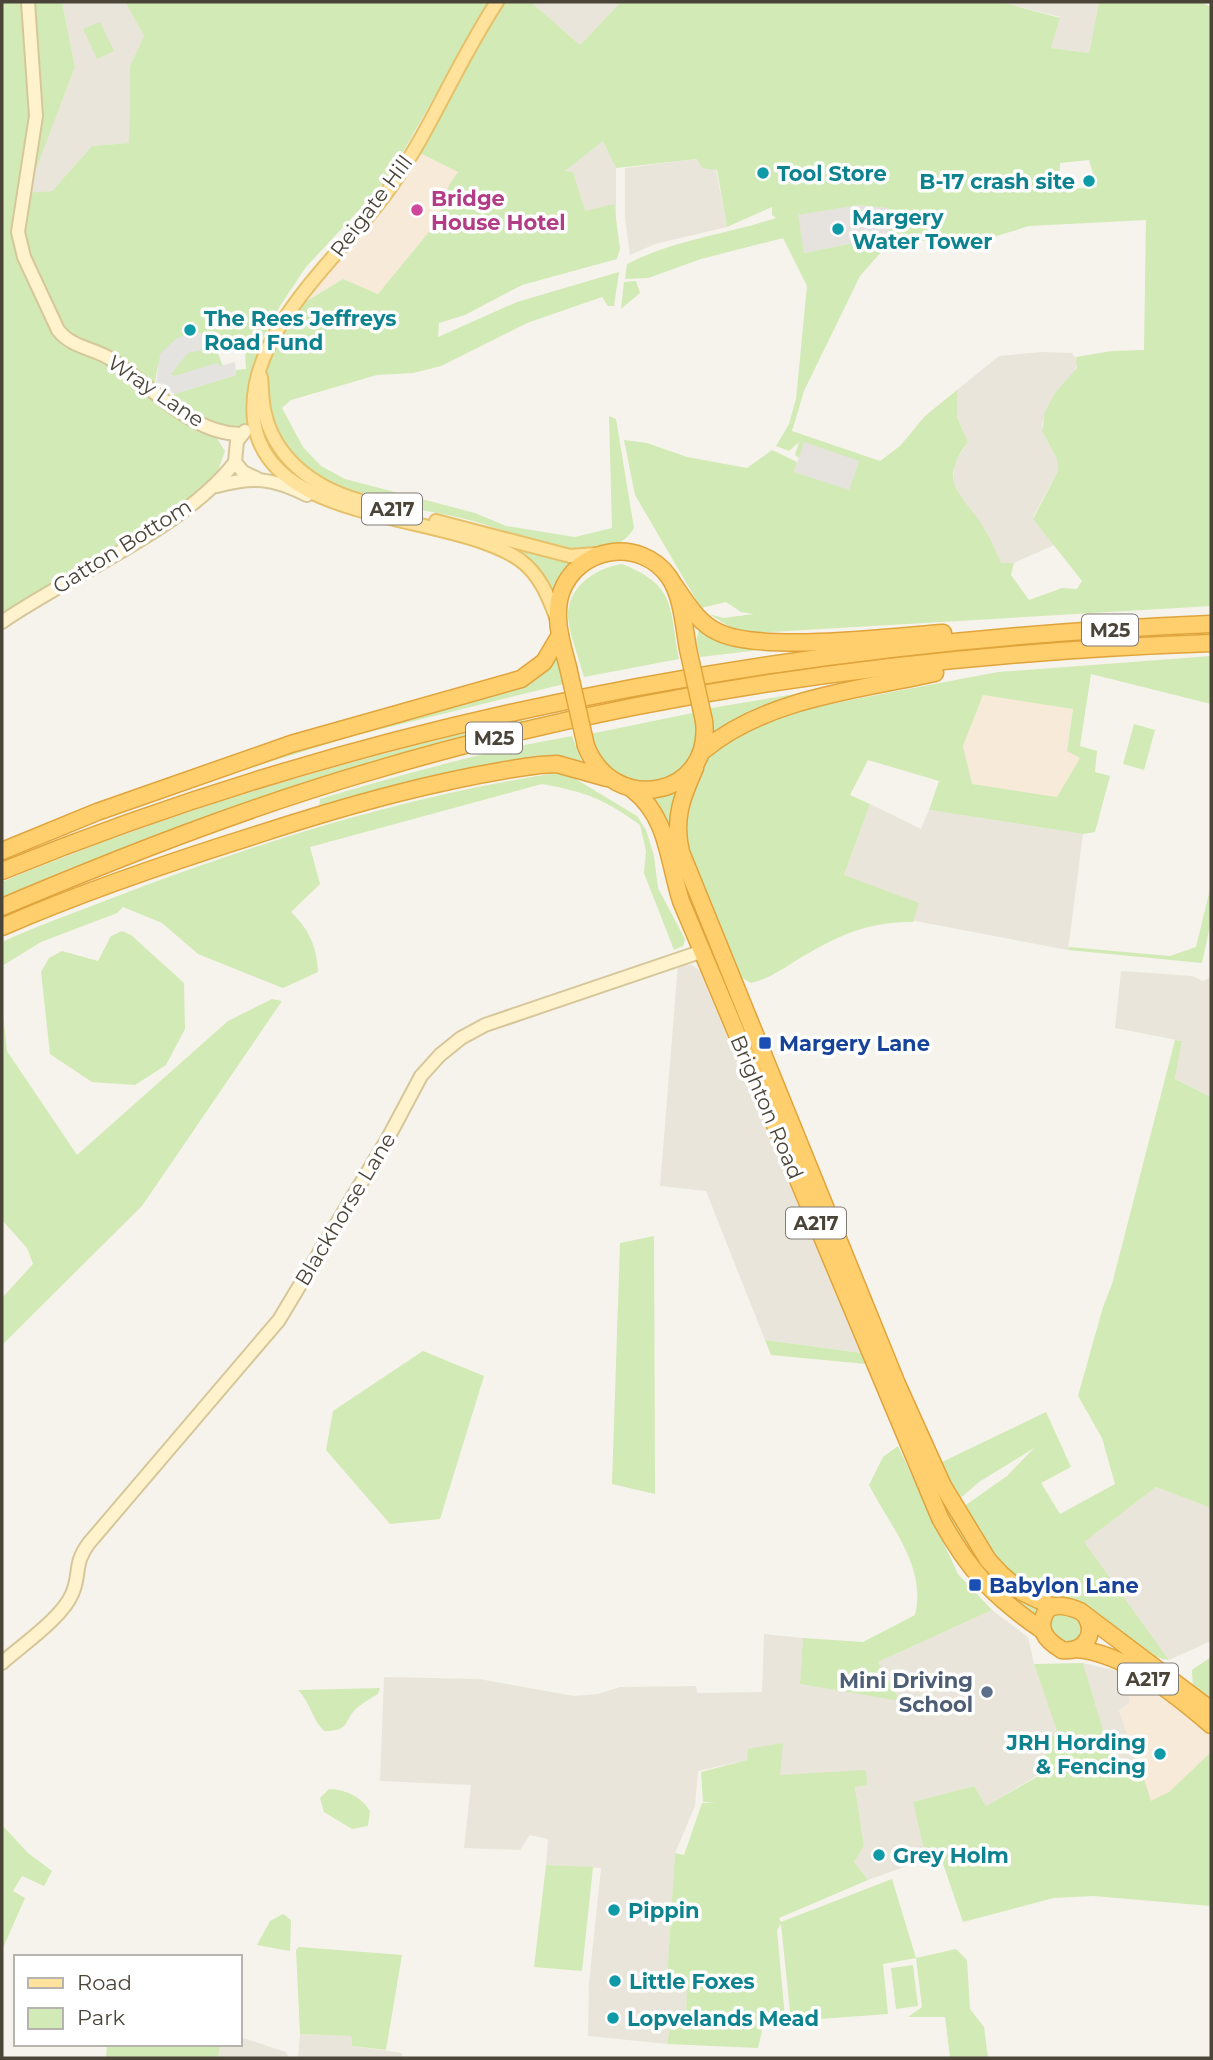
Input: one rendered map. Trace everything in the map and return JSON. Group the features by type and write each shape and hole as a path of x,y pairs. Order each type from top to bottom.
{"highway":[{"path":"695,768 668,785 633,790 607,778 590,758 559,630 559,601 564,586 575,571 599,554 623,551 645,556 663,569 674,585 704,721 704,750"},
{"name":"M25","path":"674,585 694,615 717,632 740,639 784,642 957,632 1008,637"},
{"name":"M25","path":"2,871 94,833 213,792 368,746 598,693 744,668 1008,637 1211,624"},
{"name":"M25","path":"2,851 110,808 291,744 521,679 544,662 559,630"},
{"name":"M25","path":"2,907 224,818 375,770 533,728 674,699 760,685 1009,656 1211,643"},
{"name":"M25","path":"704,750 732,729 780,709 1009,656"},
{"name":"Brighton Road","path":"704,750 682,797 676,821 681,852 897,1384 943,1486 988,1560 1022,1592 1051,1606"},
{"name":"M25","path":"2,927 104,886 214,848 393,794 520,767 557,764 607,778"},
{"name":"M25","path":"575,768 642,807 652,820 668,860"},
{"name":"Brighton Road","path":"633,790 647,801 658,816 681,901 940,1518 956,1547 982,1583 1008,1607 1042,1630"},
{"path":"1042,1630 1042,1619 1051,1606"},
{"name":"A217","path":"1051,1606 1073,1608 1085,1615 1211,1710"},
{"path":"1077,1649 1086,1643 1090,1635 1091,1627 1085,1615"},
{"name":"A217","path":"1042,1630 1047,1640 1062,1650 1092,1651 1118,1661 1192,1709 1211,1725"}],"main road":[{"name":"Reigate Hill","path":"496,2 469,45 392,185 299,298 273,339 253,394 254,425 268,459 297,485 325,498 486,545 520,561 542,584 559,630"},
{"name":"Reigate Hill","path":"260,369 263,408 269,430 291,463 334,491 561,554 599,554"}],"street":[{"name":"Wray Lane","path":"28,2 36,117 18,218 18,232 24,257 65,339 106,356 161,397 222,433 242,434"},
{"path":"242,434 254,425 269,430"},
{"name":"Wray Lane","path":"222,433 234,458"},
{"name":"Gatton Bottom","path":"2,622 138,540 216,486 234,458 242,434"},
{"path":"234,458 243,472 256,478 280,483 347,509 455,536"},
{"path":"216,486 256,478"},
{"name":"Blackhorse Lane","path":"2,1663 63,1608 75,1583 76,1564 89,1543 279,1320 388,1138 421,1076 440,1055 461,1038 485,1026 703,951"}],"shaded area":[{"path":"62,2 125,2 144,36 130,66 129,143 92,146 52,191 26,194 75,67"},
{"path":"531,2 621,2 580,45"},
{"path":"1001,2 1099,2 1089,53 1051,48 1060,17"},
{"path":"604,140 616,168 616,218 582,218 566,170"},
{"path":"414,150 458,172 449,185 437,222 378,294 343,279 304,302 299,298"},
{"path":"697,159 716,170 727,227 655,244 630,255 625,218 625,168"},
{"path":"858,205 888,208 890,242 859,242 804,253 797,215"},
{"path":"194,332 208,334 202,350 188,353 171,374 174,376 217,363 220,366 235,362 236,375 174,394 164,384 156,383 160,354 177,338"},
{"path":"1042,352 1072,353 1078,362 1074,373 1055,393 1042,423 1042,431 1057,459 1058,471 1033,517 1054,545 1014,563 1001,564 985,529 961,500 954,482 954,464 968,442 957,417 957,390 999,356"},
{"path":"804,442 859,460 849,491 794,472"},
{"path":"983,695 1073,709 1067,750 1080,758 1058,797 972,784 963,746"},
{"path":"870,804 921,829 929,810 1083,834 1068,950 894,917 844,875"},
{"path":"678,964 692,965 699,970 862,1353 765,1340 706,1191 660,1186"},
{"path":"1121,971 1192,976 1203,981 1211,977 1211,1097 1175,1079 1182,1041 1115,1028"},
{"path":"1156,1487 1211,1508 1211,1641 1169,1660 1083,1542"},
{"path":"992,1610 1028,1637 1034,1664 1068,1757 986,1806 974,1786 913,1802 926,1859 868,1880 854,1862 864,1846 855,1787 779,1775 782,1743 747,1760 698,1771 695,1806 675,1853 667,1978 687,1981 686,2021 671,2022 667,2044 588,2036 589,1983 601,1868 546,1865 548,1839 530,1835 520,1850 464,1848 471,1785 380,1781 384,1677 479,1679 574,1696 598,1694 620,1687 696,1686 697,1693 762,1692 764,1634 803,1638 800,1684 899,1700 878,1662"},
{"path":"1083,1663 1126,1673 1130,1702 1119,1711 1140,1766 1117,1776"},
{"path":"1126,1673 1181,1708 1211,1737 1211,1752 1169,1792 1151,1802 1119,1711 1130,1702"},
{"path":"300,2034 351,2036 352,2046 402,2053 402,2058 298,2058"},
{"path":"242,2038 286,2052 289,2058 218,2058 220,2046 242,2046"}],"green space":[{"path":"2,2 62,2 75,67 27,193 52,191 92,146 129,143 130,66 144,36 125,2 488,2 387,180 306,267 280,306 263,338 252,372 248,423 227,430 175,401 174,394 236,375 236,370 246,369 245,349 218,353 223,367 174,376 170,374 194,332 165,350 158,366 152,399 214,434 225,451 214,482 2,618"},
{"path":"497,2 531,2 580,45 621,2 1001,2 1060,18 1051,48 1089,53 1099,2 1200,2 1211,7 1211,606 753,633 730,627 709,614 723,618 754,614 741,612 726,602 701,608 635,495 624,440 647,443 687,457 747,468 772,450 797,462 794,472 849,490 859,461 804,442 799,458 795,455 799,442 789,451 776,446 789,424 796,399 807,286 783,238 701,259 648,278 625,279 627,264 681,243 776,218 772,215 772,207 727,227 717,170 702,168 697,159 616,168 603,141 565,171 573,172 585,211 614,204 620,249 617,259 522,285 465,315 439,323 438,337 517,302 619,272 614,306 608,306 602,297 527,323 441,366 413,373 377,375 291,400 282,408 303,447 321,466 345,479 475,513 506,526 575,537 612,528 609,416 616,419 634,528 629,535 607,548 573,550 461,518 364,498 333,486 298,460 284,443 267,403 267,359 273,338 299,298 305,302 343,279 378,294 437,222 449,185 458,172 414,150","holes":["1089,160 1097,187 1059,190 1060,163","858,205 888,208 890,241 859,242 804,253 798,215","1146,220 1144,350 1112,351 1076,357 1077,368 1055,393 1045,412 1042,431 1057,459 1058,471 1033,519 1082,581 1077,589 1062,588 1029,600 1011,575 1014,563 1001,563 987,532 956,488 954,468 968,442 957,417 957,390 925,416 900,446 880,461 792,431 804,391 860,276 890,242 987,239 1029,226"]},
{"path":"100,22 114,51 97,59 83,29"},
{"path":"636,281 640,293 621,309 624,282"},
{"path":"503,543 573,561 575,564 555,598"},
{"path":"622,564 640,572 662,590 671,612 679,659 584,677 570,627 570,602 574,593 587,579 603,569"},
{"path":"700,628 760,650 700,657 696,640"},
{"path":"560,656 564,684 349,737 130,806 348,732"},
{"path":"1211,656 1211,704 1091,674 1080,746 1097,751 1095,772 1110,776 1095,832 1083,834 929,810 939,781 868,760 850,795 870,804 844,875 919,903 913,922 882,924 854,931 827,943 776,973 751,983 734,973 681,831 697,774 712,752 761,722 816,707 998,672","holes":["983,695 1073,709 1067,751 1080,758 1057,797 972,784 963,746"]},
{"path":"855,684 761,708 727,725 712,736 711,708"},
{"path":"697,712 695,744 689,762 673,774 643,786 608,768 598,755 590,734"},
{"path":"523,719 523,722 324,777 194,821 2,897 2,882 194,810 324,770"},
{"path":"1134,724 1155,730 1144,770 1123,764"},
{"path":"572,736 582,762 538,755 432,777 319,808 320,799 382,781 476,756"},
{"path":"564,772 637,816 646,830 654,856 658,888 685,939 683,946 674,950 644,873 646,851 640,825 594,798 542,784 310,847 320,884 291,912 311,939 318,972 283,988 198,954 162,923 123,907 117,913 41,942 2,966 2,942 224,857 393,807 507,781"},
{"path":"681,784 671,821 964,1532 1043,1608 1037,1621 1009,1602 956,1541 686,902 669,829 663,815 645,794"},
{"path":"1211,885 1211,921 1202,963 1068,950 1069,947 1170,956 1196,947"},
{"path":"122,931 131,935 184,983 185,1029 166,1065 135,1085 92,1082 50,1054 41,972 49,958 62,951 98,961 111,936"},
{"path":"272,999 282,1001 142,1206 2,1345 2,1298 33,1264 27,1248 2,1220 2,1006 7,1051 77,1155 228,1021"},
{"path":"1175,1040 1182,1041 1175,1079 1211,1097 1211,1508 1156,1487 1084,1542 1169,1660 1158,1658 1140,1648 1091,1609 1044,1595 1024,1585 1002,1567 984,1544 963,1507 1007,1476 1034,1448 979,1482 957,1501 940,1463 1046,1412 1071,1467 1041,1483 1060,1514 1115,1484 1102,1438 1078,1396 1112,1284"},
{"path":"654,1236 655,1494 612,1484 620,1243"},
{"path":"765,1340 862,1353 866,1364 771,1355"},
{"path":"423,1351 484,1376 440,1519 390,1524 326,1450 333,1411"},
{"path":"898,1446 958,1574 992,1610 878,1662 900,1701 800,1684 803,1638 863,1642 915,1615 916,1580 911,1564 896,1531 869,1485 883,1457"},
{"path":"1053,1610 1083,1619 1084,1639 1065,1644 1051,1634 1049,1614"},
{"path":"1211,1657 1211,1700 1193,1689 1192,1670"},
{"path":"1083,1663 1117,1776 1140,1766 1151,1801 1169,1792 1211,1752 1211,1906 1093,1896 1054,1898 963,1922 940,1855 926,1859 913,1802 974,1786 986,1806 1049,1770 1044,1746 1057,1731 1034,1664"},
{"path":"380,1688 378,1694 353,1712 343,1727 333,1731 324,1731 298,1690"},
{"path":"783,1743 780,1775 866,1770 867,1785 855,1787 864,1846 854,1862 868,1880 779,1918 781,1922 892,1879 916,1958 883,1964 888,2014 791,2021 781,1924 777,1930 785,2018 765,2018 758,2048 667,2044 671,2022 686,2020 687,1981 667,1978 675,1853 684,1855 702,1803 717,1803 703,1802 701,1772 747,1760 748,1749"},
{"path":"329,1789 347,1792 362,1801 370,1811 368,1826 352,1829 324,1812 320,1798"},
{"path":"2,1825 28,1853 52,1871 44,1886 22,1876 13,1891 25,1898 3,1948"},
{"path":"546,1865 593,1867 582,1971 534,1967"},
{"path":"283,1914 291,1920 290,1951 257,1945 270,1921"},
{"path":"299,1947 402,1955 386,2050 352,2046 351,2036 300,2034 296,1950"},
{"path":"956,1949 967,1960 970,2009 984,2027 988,2058 950,2058 945,2017 908,2017 922,2007 916,1958"},
{"path":"913,1965 918,2006 896,2009 891,1968"},
{"path":"107,2046 220,2046 218,2058 106,2058"}],"place":[{"name":"Tool Store","path":"763,173"},
{"name":"B-17 crash site","path":"1089,181"},
{"name":"Bridge House Hotel","path":"417,210"},
{"name":"Margery Water Tower","path":"838,229"},
{"name":"The Rees Jeffreys Road Fund","path":"190,330"},
{"name":"Margery Lane","path":"765,1043"},
{"name":"Babylon Lane","path":"975,1585"},
{"name":"Mini Driving School","path":"987,1692"},
{"name":"JRH Hording & Fencing","path":"1160,1754"},
{"name":"Grey Holm","path":"879,1855"},
{"name":"Pippin","path":"614,1910"},
{"name":"Little Foxes","path":"615,1981"},
{"name":"Lopvelands Mead","path":"613,2018"}]}
